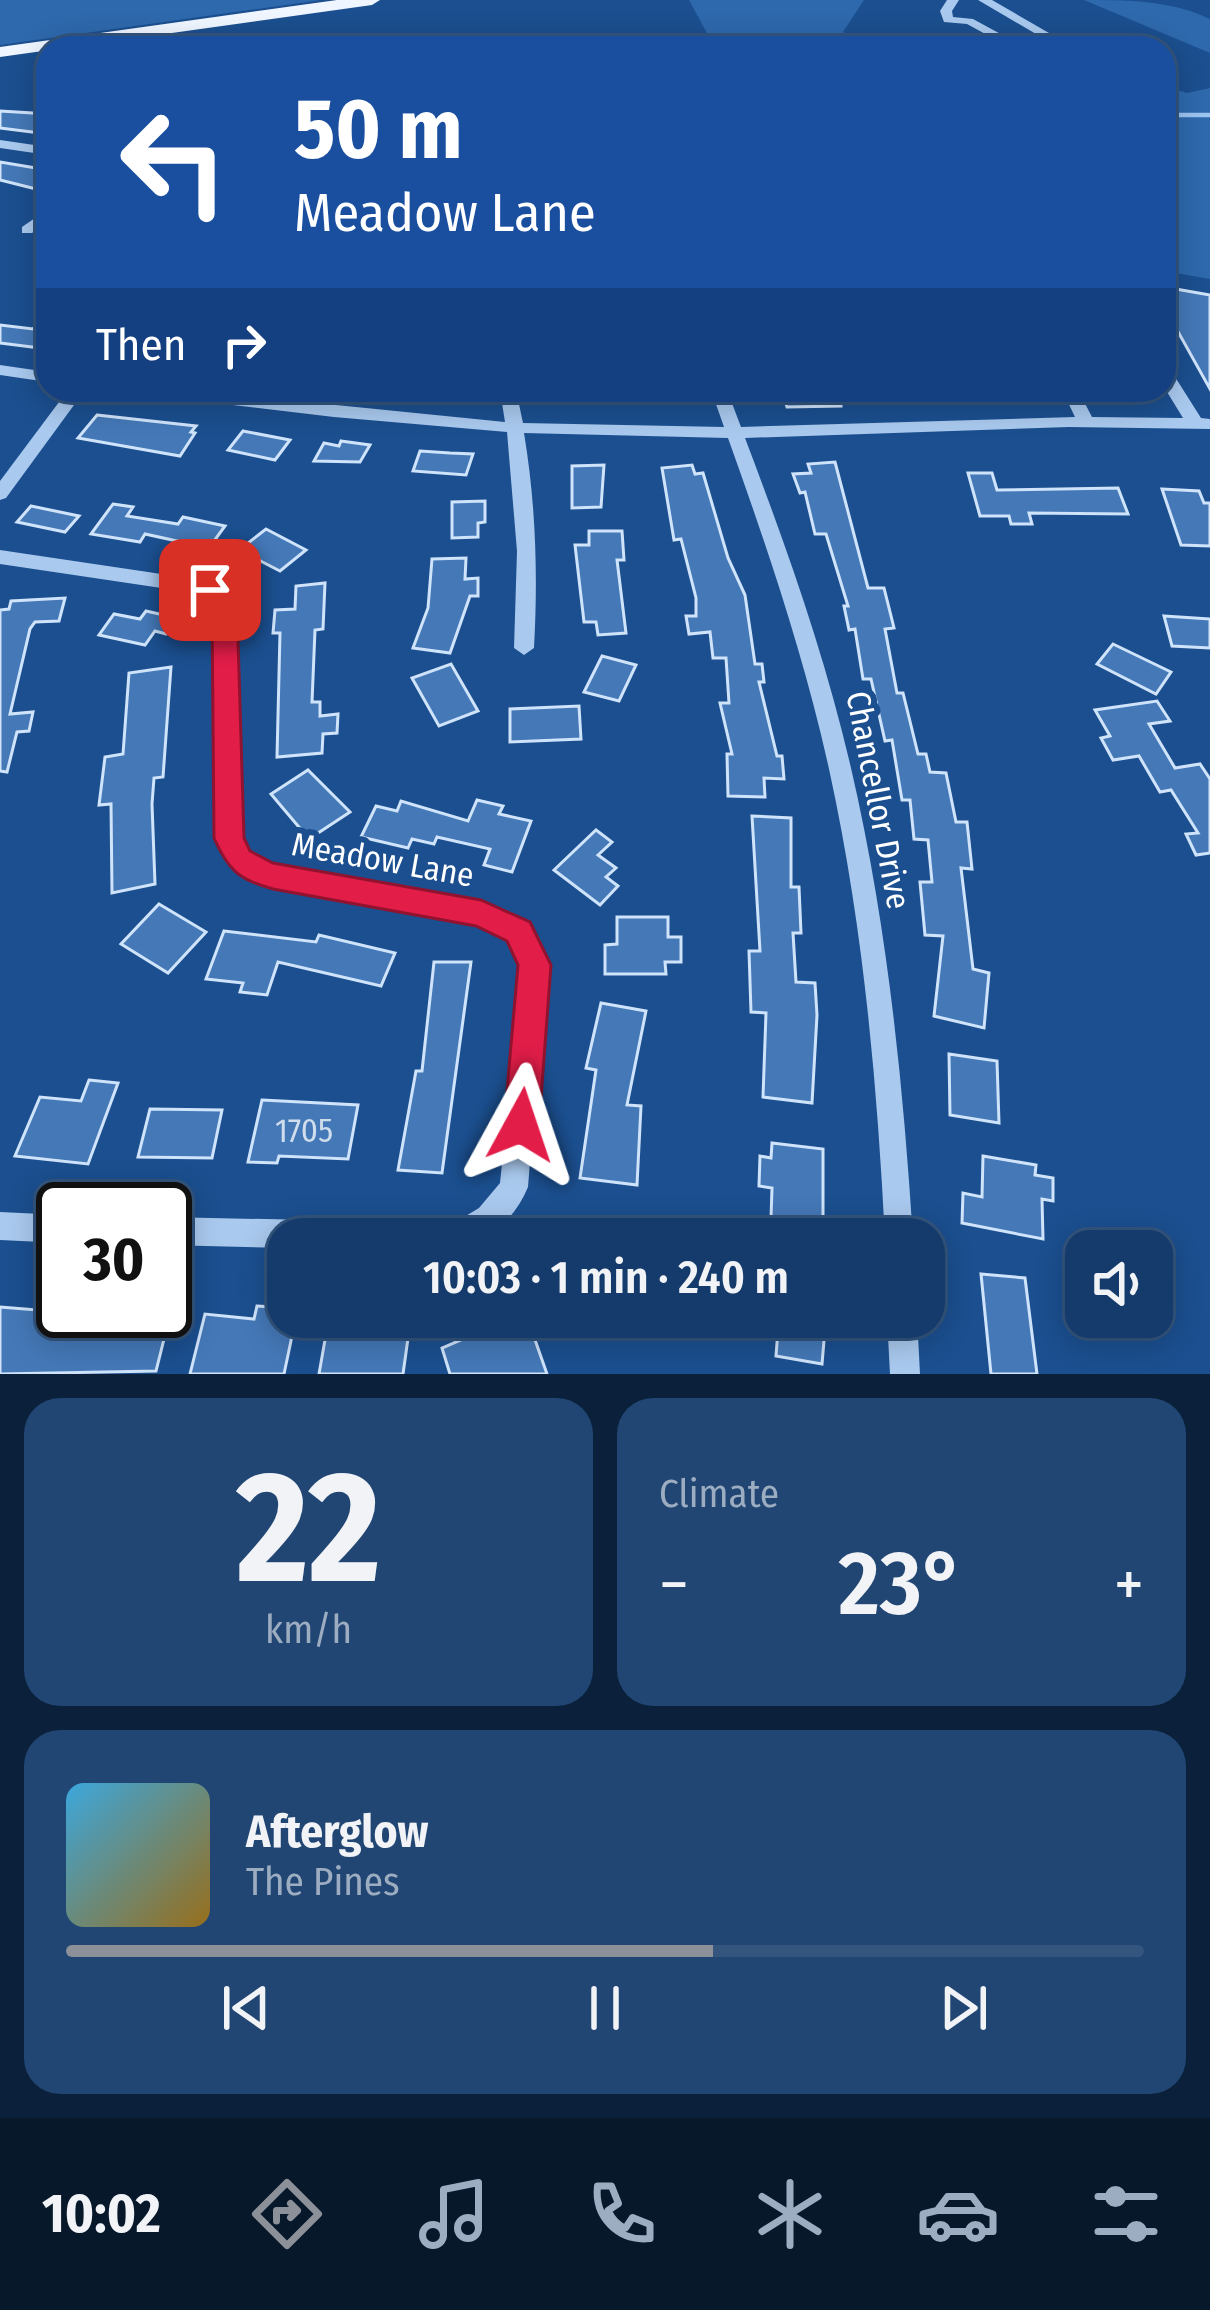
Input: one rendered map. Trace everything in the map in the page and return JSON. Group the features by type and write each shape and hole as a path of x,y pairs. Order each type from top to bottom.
{"main road":[{"path":"114,36 372,0"},
{"path":"0,52 36,47"}],"street":[{"path":"953,0 946,11 948,20 969,22 996,36"},
{"path":"984,0 1048,36"},
{"path":"0,144 36,149"},
{"path":"27,230 36,223"},
{"path":"0,370 36,375"},
{"path":"1176,389 1202,424"},
{"path":"0,494 68,402"},
{"path":"267,402 516,428 735,432 1085,421 1202,424"},
{"path":"511,402 530,568 524,648"},
{"name":"Chancellor Drive","path":"724,402 815,670 845,794 883,1042 896,1218"},
{"path":"1076,402 1085,421"},
{"name":"Meadow Lane","path":"0,557 195,586 220,597 224,606 229,838 238,860 253,871 273,876 503,920 519,932 535,965 514,1187 500,1210 479,1228 454,1237 192,1232"},
{"path":"0,1226 36,1227"},
{"path":"903,1338 905,1374"}],"shaded area":[{"path":"0,0 321,0 36,36 36,40 0,45"},
{"path":"689,0 864,0 843,32 847,36 708,36"},
{"path":"1084,0 1148,2 1210,19 1210,53"},
{"path":"1210,88 1210,279 1176,273 1176,90 1187,93"}],"building":[{"path":"0,111 36,113 36,132 0,128"},
{"path":"0,162 36,168 36,189 0,180"},
{"path":"1176,289 1210,295 1210,389 1176,328"},
{"path":"0,325 36,326 36,348 0,343"},
{"path":"786,402 841,402 841,406 787,407"},
{"path":"97,415 196,426 191,432 195,433 180,456 78,438"},
{"path":"243,431 290,440 275,460 228,450"},
{"path":"341,441 370,445 360,462 314,461 324,443 339,446"},
{"path":"420,451 473,454 466,475 413,471"},
{"path":"835,462 868,588 884,588 894,628 885,629 897,693 903,693 918,754 926,754 930,772 946,773 956,822 967,822 972,869 961,868 973,969 989,973 984,1028 934,1016 943,936 925,935 920,882 932,882 928,840 914,839 910,800 902,800 892,740 885,741 871,679 863,679 855,629 849,630 844,606 848,606 826,534 815,534 805,492 800,493 793,474 811,473 808,464"},
{"path":"604,465 601,507 572,508 572,466"},
{"path":"692,465 695,474 703,473 728,558 745,595 755,664 762,664 764,682 759,682 777,756 782,756 784,779 764,778 765,797 728,796 727,754 732,754 720,703 729,703 726,658 713,658 710,632 689,634 686,616 696,616 696,598 681,539 674,540 662,468"},
{"path":"968,473 992,473 997,490 1118,488 1128,514 1029,513 1032,524 1011,524 1009,516 980,516"},
{"path":"1162,489 1199,491 1204,503 1210,503 1210,546 1181,545"},
{"path":"485,501 485,522 478,523 478,537 452,538 452,502"},
{"path":"113,504 133,507 127,516 178,524 183,517 225,526 209,548 145,534 140,542 91,534"},
{"path":"31,506 79,516 65,532 17,522"},
{"path":"266,529 306,550 280,571 239,550"},
{"path":"589,531 622,531 624,560 617,560 626,633 598,635 596,622 584,622 575,545 589,545"},
{"path":"466,558 465,579 478,578 478,596 470,596 450,653 413,648 428,608 432,559"},
{"path":"325,583 323,629 315,630 312,702 320,702 320,716 338,714 337,733 323,734 322,753 277,757 280,633 273,633 275,610 295,609 296,586"},
{"path":"65,598 59,621 35,622 30,629 10,714 33,712 29,731 17,732 7,772 0,771 0,610 9,609 11,601"},
{"path":"146,611 177,618 166,634 155,631 145,645 99,635 114,614 140,619"},
{"path":"1164,616 1210,619 1210,648 1172,646"},
{"path":"1113,644 1171,672 1156,694 1097,664"},
{"path":"602,656 636,665 619,701 584,692"},
{"path":"451,664 478,711 439,726 412,678"},
{"path":"171,667 163,777 154,778 152,804 155,884 112,893 111,804 99,805 105,757 123,754 129,673"},
{"path":"1157,701 1170,721 1149,724 1175,768 1200,764 1210,779 1210,853 1196,855 1186,834 1198,833 1171,790 1160,792 1139,756 1113,760 1101,738 1110,736 1095,710"},
{"path":"579,706 581,739 510,742 510,709"},
{"path":"308,770 350,812 309,839 271,794"},
{"path":"477,800 503,806 499,814 531,821 512,872 484,865 490,849 437,837 434,844 412,839 408,848 361,837 376,806 397,811 401,801 468,821"},
{"path":"752,816 791,818 791,887 799,887 801,933 793,933 796,982 815,983 812,1103 763,1097 766,1013 751,1012 749,951 760,951"},
{"path":"596,830 612,842 598,855 616,868 606,877 618,886 600,905 554,870"},
{"path":"159,904 206,932 168,973 121,944"},
{"path":"617,917 668,917 668,937 681,937 681,962 665,962 666,974 605,974 605,945 617,944"},
{"path":"224,931 316,942 319,935 395,953 381,986 278,962 267,995 240,992 243,983 206,979"},
{"path":"434,962 471,962 442,1173 398,1170 416,1071 422,1071"},
{"path":"601,1003 646,1011 627,1105 641,1106 637,1185 580,1178 596,1070 586,1068"},
{"path":"949,1054 997,1061 999,1123 950,1115"},
{"path":"89,1080 118,1083 88,1164 15,1156 40,1097 81,1101"},
{"path":"262,1100 358,1105 348,1159 279,1156 277,1163 248,1162"},
{"path":"150,1109 222,1110 212,1158 138,1157"},
{"path":"772,1143 823,1149 823,1218 771,1218 772,1188 759,1186 760,1156 771,1158"},
{"path":"983,1156 1036,1165 1035,1175 1053,1178 1053,1201 1042,1199 1043,1239 962,1223 963,1193 982,1197"},
{"path":"981,1274 1025,1278 1037,1374 991,1374"},
{"path":"257,1306 267,1307 267,1338 292,1338 284,1374 190,1374 205,1314 254,1319"},
{"path":"0,1307 36,1310 36,1338 164,1338 156,1371 0,1374"},
{"path":"325,1338 408,1338 403,1374 319,1374"},
{"path":"465,1338 534,1338 547,1374 450,1374 442,1348"},
{"path":"777,1338 824,1338 822,1364 776,1356"}],"waterway":[{"path":"1176,115 1210,115"}],"route":[{"path":"210,590 224,606 229,838 238,860 253,871 273,876 481,914 503,920 519,932 535,965 521,1125"}]}
